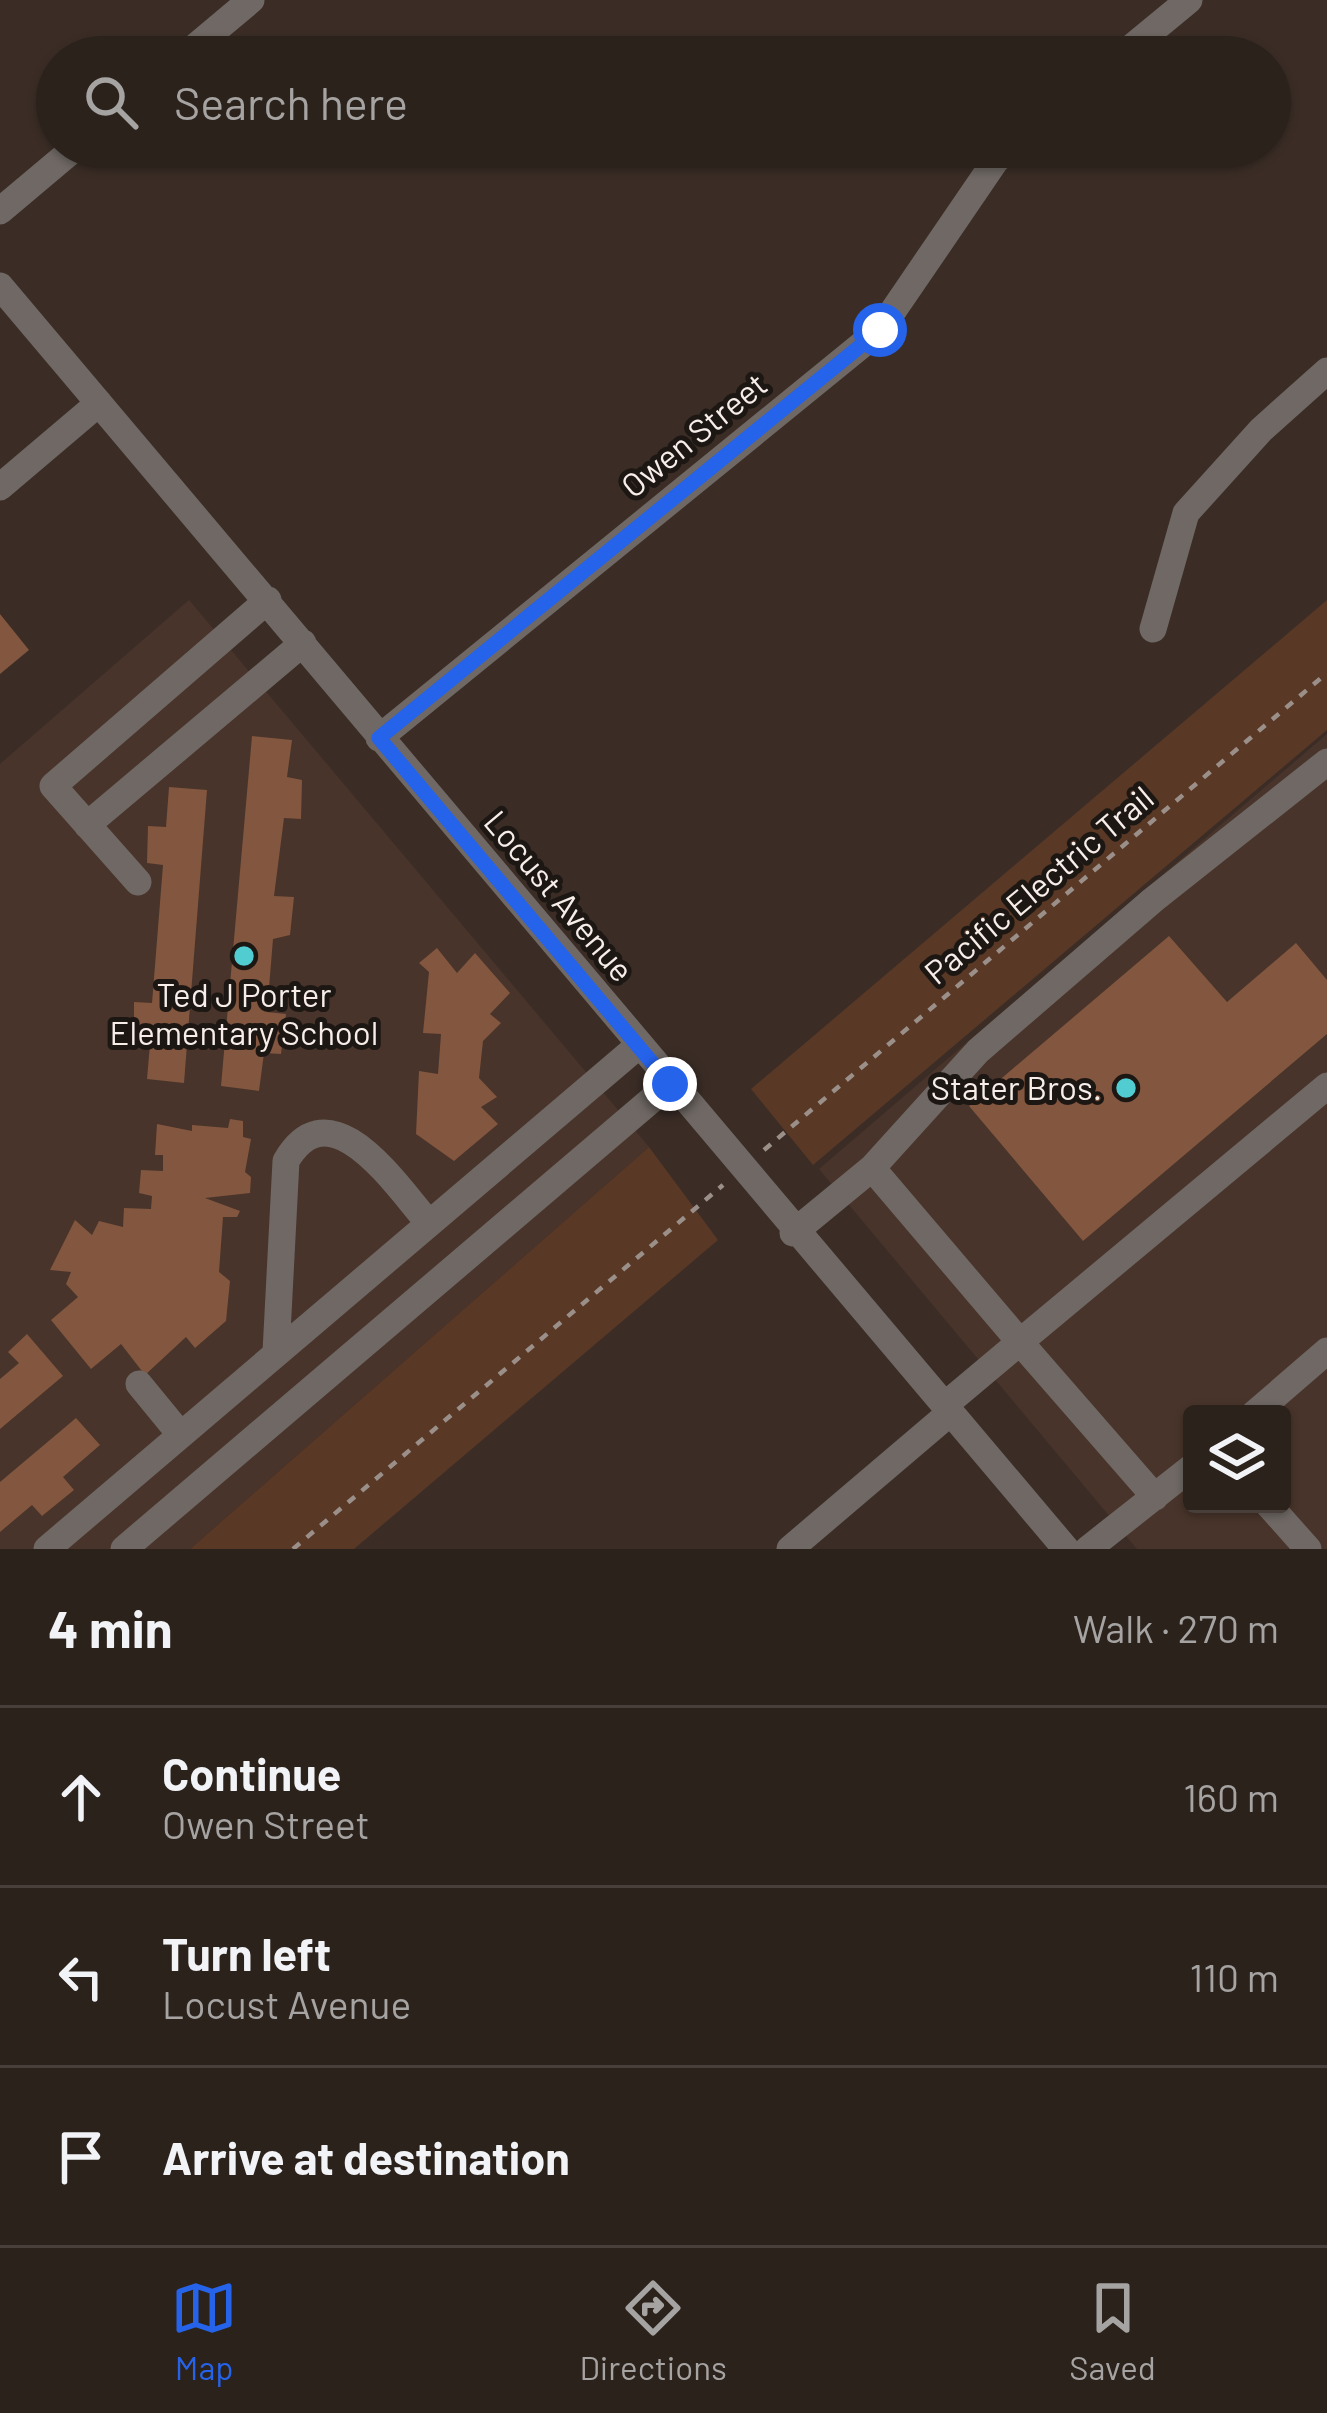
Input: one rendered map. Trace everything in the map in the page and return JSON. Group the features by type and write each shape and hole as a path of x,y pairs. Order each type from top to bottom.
{"street":[{"path":"208,36 251,0"},
{"path":"1145,36 1189,0"},
{"path":"0,211 51,168"},
{"name":"Owen Street","path":"379,738 880,330 991,168"},
{"name":"Locust Avenue","path":"0,286 268,600 794,1233 1066,1549"},
{"path":"1154,628 1186,513 1261,430 1327,371"},
{"path":"0,487 99,403"},
{"path":"138,882 53,786 268,600"},
{"path":"87,825 303,643"},
{"path":"794,1233 872,1168 978,1051 1153,900 1327,762"},
{"path":"47,1549 638,1046"},
{"path":"124,1549 670,1084"},
{"path":"790,1549 1020,1342 1327,1086"},
{"path":"276,1352 286,1161 300,1144 325,1134 353,1139 429,1222"},
{"path":"872,1168 1155,1497"},
{"path":"1264,1405 1327,1351"},
{"path":"139,1384 180,1434"},
{"path":"1088,1549 1183,1474"},
{"path":"1276,1513 1307,1549"}],"path":[{"name":"Pacific Electric Trail","path":"782,1134 1327,673"},
{"path":"292,1549 701,1203"}],"shaded area":[{"name":"Ted J Porter Elementary School","path":"189,600 649,1147 190,1549 0,1549 0,764"},
{"path":"1327,600 1327,730 813,1165 751,1089"},
{"path":"1327,734 1327,1549 1137,1549 819,1169"},
{"path":"649,1147 718,1240 354,1549 190,1549"}],"building":[{"path":"0,614 29,650 0,674"},
{"path":"252,736 292,740 287,777 302,780 301,819 284,818 274,896 294,897 290,935 273,939 267,1012 286,1014 281,1054 264,1053 259,1091 221,1086"},
{"path":"169,787 207,790 184,1083 147,1079 150,1044 134,1040 134,1002 152,1003 163,865 147,863 148,826 166,827"},
{"name":"Stater Bros.","path":"1169,936 1227,1002 1296,943 1327,980 1327,1034 1083,1241 969,1106"},
{"path":"437,948 457,973 475,953 510,993 490,1014 501,1023 483,1041 479,1078 497,1097 481,1107 498,1124 454,1161 416,1134 419,1071 438,1074 441,1034 423,1033 429,972 419,963"},
{"path":"230,1119 243,1121 243,1137 251,1139 245,1172 251,1177 250,1193 205,1198 240,1211 237,1217 223,1217 219,1272 230,1281 226,1321 195,1348 186,1337 145,1375 121,1344 91,1369 51,1320 78,1297 66,1284 71,1272 50,1270 75,1220 92,1235 99,1221 123,1227 124,1208 151,1209 152,1196 139,1193 141,1170 163,1171 163,1155 155,1155 157,1124 192,1131 192,1125 228,1128"},
{"path":"27,1334 63,1376 0,1429 0,1379 19,1363 8,1352"},
{"path":"76,1418 100,1445 63,1477 74,1490 42,1516 32,1505 0,1532 0,1482"}],"place":[{"name":"Ted J Porter Elementary School","path":"244,956"},
{"name":"Stater Bros.","path":"1126,1088"}],"route":[{"path":"670,1084 379,738 880,330"}]}
